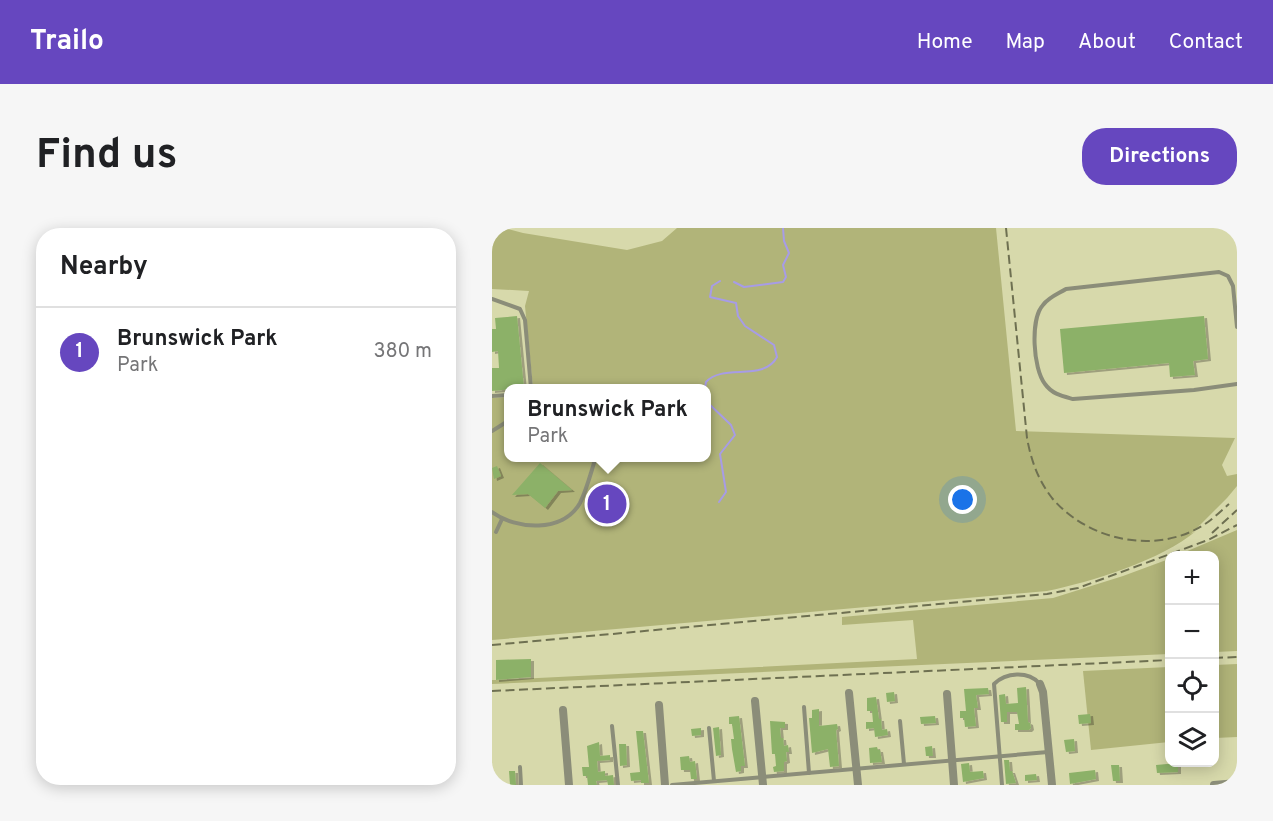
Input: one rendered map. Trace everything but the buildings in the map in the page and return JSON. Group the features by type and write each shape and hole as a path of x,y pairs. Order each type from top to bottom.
{"street":[{"path":"1040,684 1043,692 1052,785"},
{"path":"849,693 858,785"},
{"path":"946,693 954,785"},
{"path":"755,701 762,781"},
{"path":"659,705 666,785"},
{"path":"563,710 569,785"},
{"path":"1214,785 1237,783"}],"lane":[{"path":"1237,327 1233,286 1228,276 1219,272 1066,289 1042,306 1035,319 1039,373 1045,384 1055,394 1073,399 1194,390 1237,384"},
{"path":"492,299 520,309 525,320 531,384"},
{"path":"492,512 502,519 531,526 561,520 579,504 594,462"},
{"path":"496,532 502,519"},
{"path":"1002,785 994,684 1006,676 1021,675 1030,676 1040,684"},
{"path":"804,707 809,773"},
{"path":"900,721 904,764"},
{"path":"612,726 618,785"},
{"path":"709,728 714,781"},
{"path":"672,785 714,781 762,781 856,768 1049,752"},
{"path":"520,767 521,785"}],"green space":[{"path":"492,228 504,228 627,250 662,241 677,228 996,228 1016,431 1235,438 1222,465 1227,476 1237,474 1237,486 1191,534 1196,531 1182,542 1146,560 1105,576 1047,591 492,640 492,398 504,397 504,462 711,462 711,384 533,384 525,306 529,291 492,289"},
{"path":"1237,530 1237,651 1219,652 1219,551 1187,551"},
{"path":"1165,560 1165,654 492,684 492,680 917,659 913,620 842,625 842,617 1053,598"},
{"path":"1237,664 1237,737 1219,738 1219,665"},
{"path":"1165,667 1165,742 1091,750 1083,671"}],"waterway":[{"path":"734,282 744,287 783,282 786,277 783,265 789,253 784,241 783,228"},
{"path":"706,384 713,376 763,369 777,357 774,345 745,326 738,316 736,303 710,297 712,286 720,281"},
{"path":"711,406 731,425 735,435 720,454 726,492 719,502"}],"railway":[{"path":"1006,228 1027,438 1036,470 1052,498 1067,513 1085,525 1105,534 1147,541 1169,539 1189,533 1208,522 1229,504"},
{"path":"1212,533 1237,510"},
{"path":"492,645 1047,594 1078,588 1208,540 1237,525"},
{"path":"1219,658 1237,657"},
{"path":"492,691 1165,660"}],"place":[{"name":"Brunswick Park","path":"607,504"}]}
